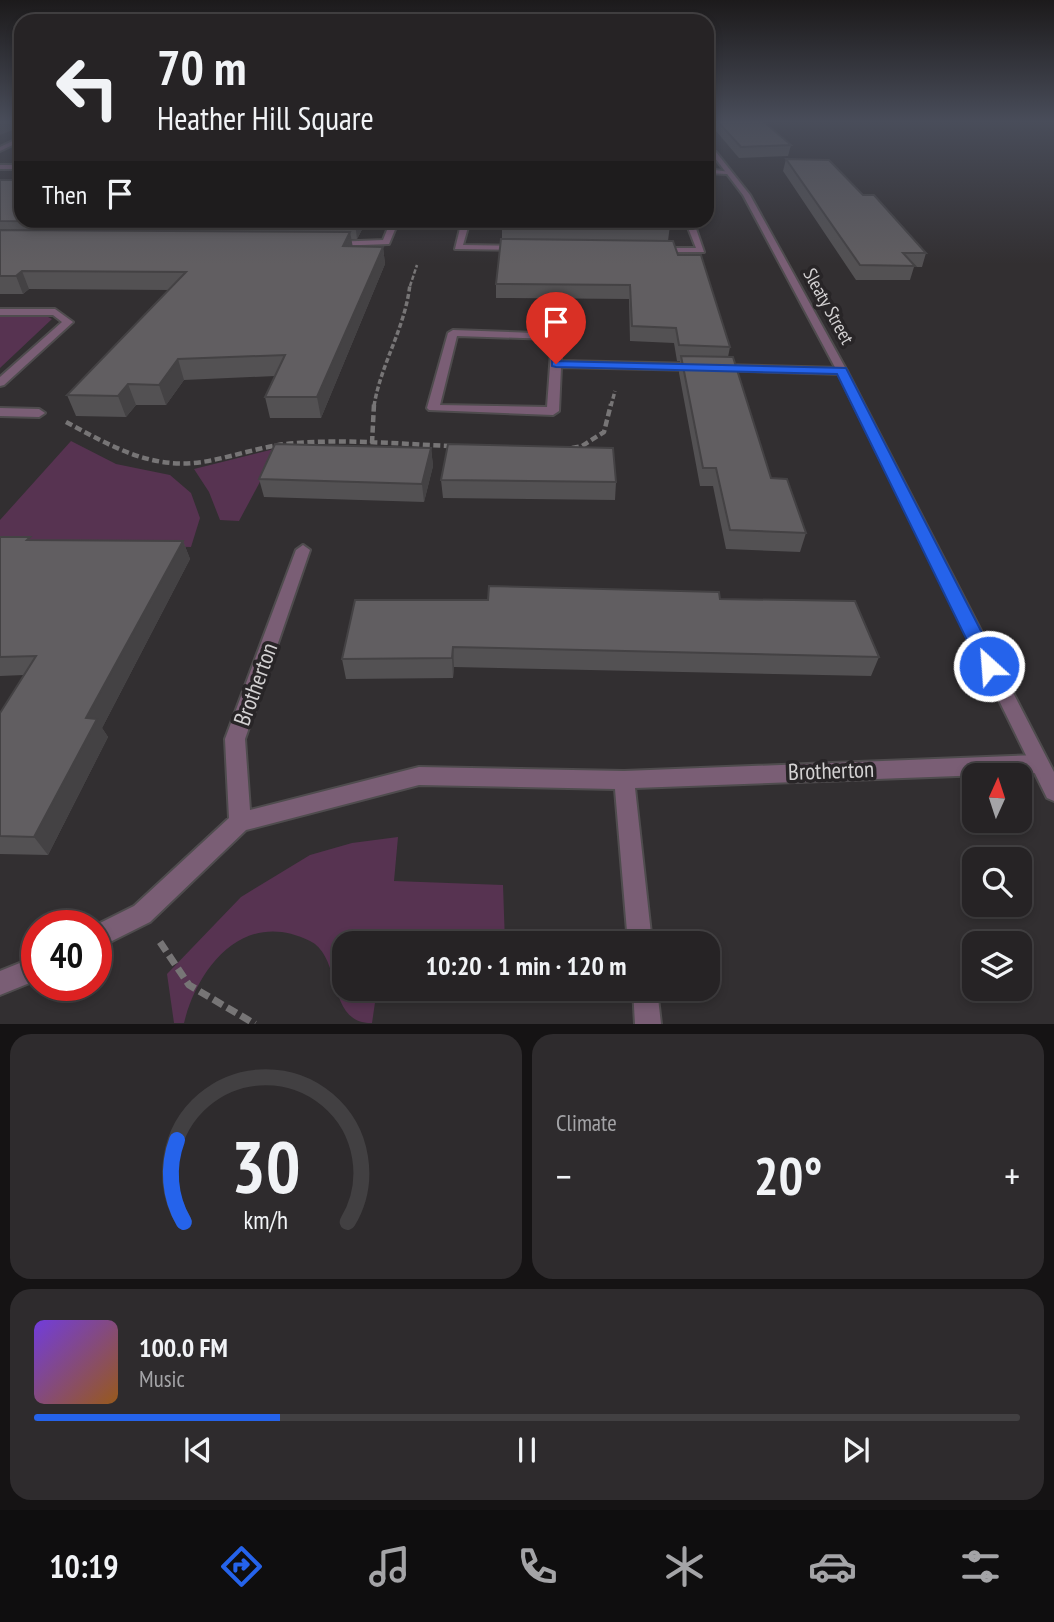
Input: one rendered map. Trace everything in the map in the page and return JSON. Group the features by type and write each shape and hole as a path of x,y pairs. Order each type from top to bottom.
{"street":[{"name":"Sleaty Street","path":"725,169 746,195 842,370 1054,792"},
{"path":"714,172 727,172"},
{"path":"324,244 386,242 392,228"},
{"path":"464,228 458,247 526,248"},
{"path":"647,250 701,250 693,228"},
{"path":"0,312 55,312 68,322 0,383"},
{"path":"453,333 557,336 556,364 553,411 433,408 453,333"},
{"path":"556,364 842,370"},
{"path":"0,412 39,413"},
{"name":"Brotherton","path":"240,822 235,739 303,550"},
{"name":"Brotherton","path":"112,929 142,914 240,822 419,776 624,780 1038,764"},
{"path":"624,780 639,931"},
{"path":"0,984 21,975"},
{"path":"646,1001 648,1024"}],"path":[{"path":"372,443 377,387 407,313 410,284 417,265"},
{"path":"563,449 582,446 604,432 619,379 619,365"},
{"path":"39,413 65,421 122,452 147,462 171,465 200,463 280,444 372,443 461,447"},
{"path":"142,914 189,985 255,1024"}],"shaded area":[{"path":"0,316 46,316 52,319 0,368"},
{"path":"71,441 116,464 170,475 191,493 200,518 191,547 0,543 0,520"},
{"path":"278,448 239,521 220,520 209,492 194,469"},
{"path":"398,837 394,881 503,885 505,931 332,931 332,976 320,949 310,941 286,933 265,932 245,937 228,948 213,963 200,982 184,1023 174,1023 167,974 241,897 310,855 352,843"},
{"path":"375,1001 372,1023 357,1020 341,1002"}],"building":[{"path":"793,169 838,169 863,195 874,195 926,253 903,253 915,266 860,265"},
{"path":"0,180 14,180 14,221 0,221"},
{"path":"0,230 350,232 343,246 383,247 317,397 265,397 285,355 178,359 159,385 128,384 118,396 67,395 186,272 22,271 16,276 0,276"},
{"path":"501,239 673,241 678,255 701,255 730,347 679,345 676,328 632,326 630,285 496,284"},
{"path":"681,356 733,357 771,478 787,479 806,533 730,530 716,468 703,468"},
{"path":"275,444 431,448 422,484 259,479"},
{"path":"448,444 613,448 616,482 441,480"},
{"path":"0,537 30,537 27,540 183,541 86,718 97,719 34,837 0,836 0,713 36,656 0,657"},
{"path":"489,586 719,592 720,599 855,601 879,657 453,647 452,658 342,659 355,600 488,600"}],"route":[{"path":"556,364 842,370 989,666"}]}
